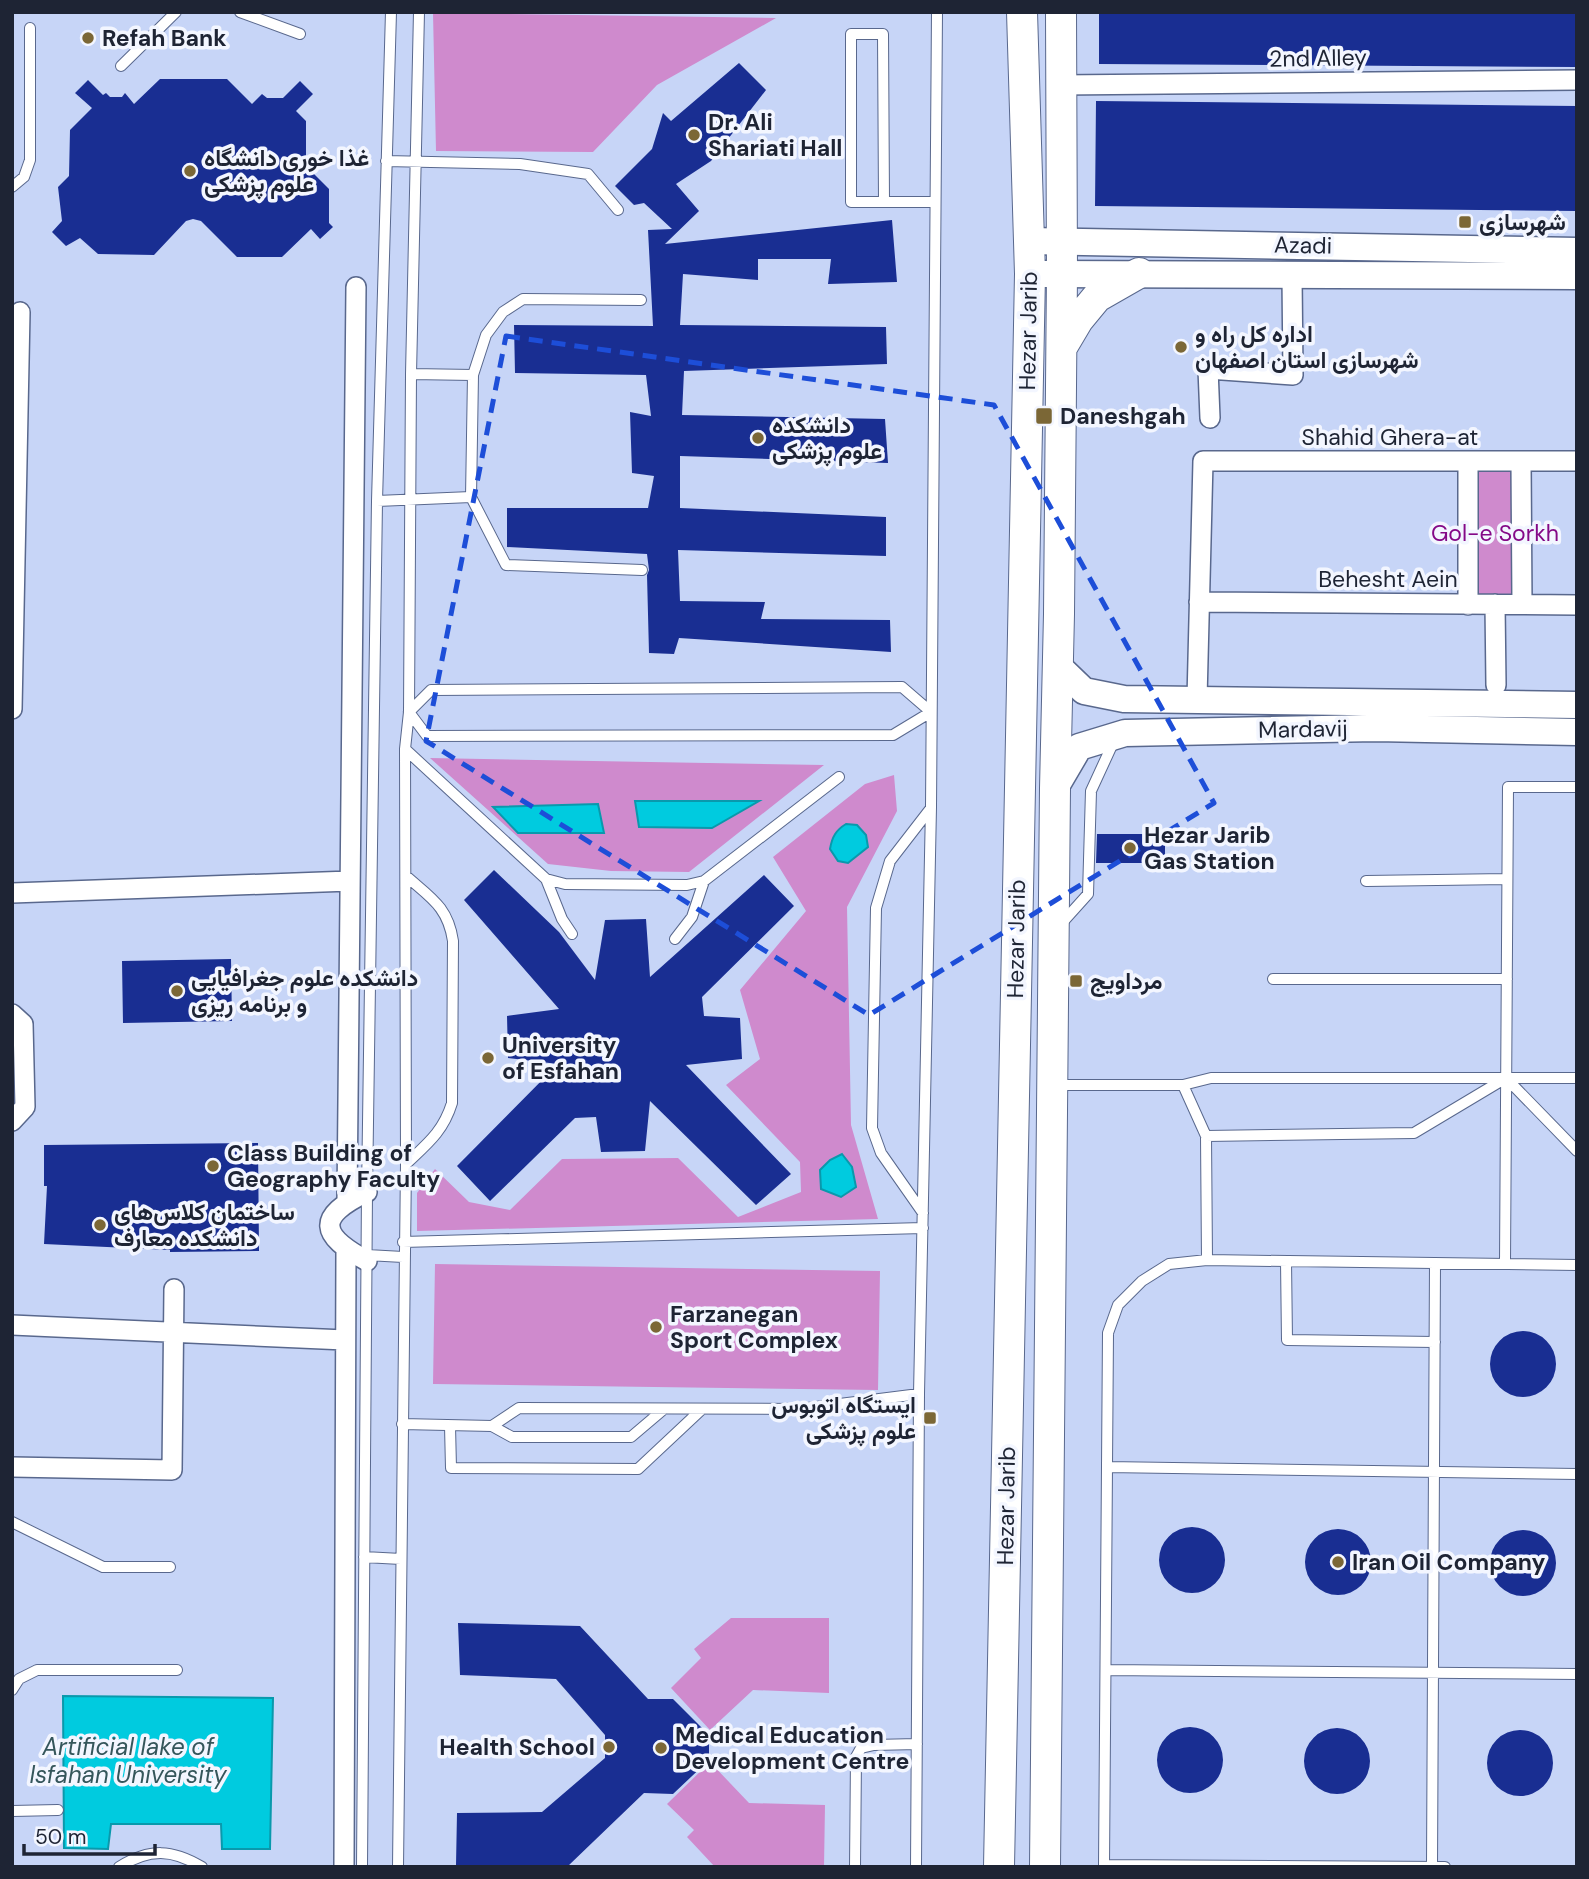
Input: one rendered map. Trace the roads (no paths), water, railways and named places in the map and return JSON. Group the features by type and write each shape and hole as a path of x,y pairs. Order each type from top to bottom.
{"main road":[{"name":"Hezar Jarib","path":"1045,1867 1062,273 1061,12"},
{"name":"Hezar Jarib","path":"999,1867 1030,274 1020,18"},
{"name":"Azadi","path":"1029,241 1062,240 1523,263 1577,276"},
{"name":"Azadi","path":"1030,274 1292,276 1523,263 1577,251"},
{"path":"1061,348 1078,320 1097,297 1139,273"},
{"name":"Mardavij","path":"1057,665 1084,691 1124,699 1197,699 1577,732"},
{"name":"Mardavij","path":"1055,788 1079,747 1125,733 1377,715 1577,705"}],"street":[{"name":"2nd Alley","path":"1060,85 1577,80"},
{"path":"1210,418 1208,369 1293,375 1292,276"},
{"path":"347,1202 356,286"},
{"path":"12,709 20,312"},
{"name":"Shahid Ghera-at","path":"1199,602 1203,461 1577,461"},
{"path":"1521,461 1522,604"},
{"path":"1468,462 1468,605"},
{"path":"1197,699 1199,602"},
{"name":"Behesht Aein","path":"1199,602 1577,605"},
{"path":"1496,604 1496,685"},
{"path":"12,893 350,881"},
{"path":"12,1014 23,1024 25,1107 12,1121"},
{"path":"367,1192 347,1202 333,1214 330,1223 332,1235 346,1250 367,1258"},
{"path":"344,1867 346,1250"},
{"path":"12,1467 173,1470 174,1289"},
{"path":"12,1325 345,1340"}],"lane":[{"path":"121,66 176,12"},
{"path":"240,12 300,34"},
{"path":"360,1867 377,502 391,12"},
{"path":"398,1867 403,1242 406,1164 405,749 409,712 411,374 419,12"},
{"path":"916,1867 919,1394 931,807 937,12"},
{"path":"12,187 24,177 30,160 30,27"},
{"path":"884,202 883,34 850,34 851,202 884,202 936,202"},
{"path":"386,161 520,164 588,173 618,210"},
{"path":"641,300 523,299 503,312 486,335 473,375 471,497 506,565 642,570"},
{"path":"411,374 473,375"},
{"path":"377,502 471,497"},
{"path":"409,712 431,690 902,687 931,712"},
{"path":"409,712 427,736 893,735 931,712"},
{"path":"1054,932 1088,894 1091,791 1116,736"},
{"path":"405,749 546,878 565,884 687,885 704,881 839,777"},
{"path":"1505,1263 1508,787 1577,787"},
{"path":"924,1214 881,1153 872,1128 876,908 890,861 931,807"},
{"path":"406,876 442,907 450,923 453,942 452,1104 447,1121 437,1135 406,1164"},
{"path":"546,878 562,919 572,934"},
{"path":"1366,881 1507,879"},
{"path":"675,939 692,917 704,881"},
{"path":"1273,979 1507,979"},
{"path":"1052,1085 1182,1085 1211,1078 1577,1078"},
{"path":"1206,1136 1414,1133 1506,1078"},
{"path":"1506,1078 1577,1151"},
{"path":"1182,1085 1206,1136 1208,1260"},
{"path":"403,1242 923,1228"},
{"path":"367,1258 403,1258"},
{"path":"1445,1867 1104,1865 1108,1333 1118,1305 1142,1281 1169,1264 1208,1260 1577,1265"},
{"path":"1286,1261 1287,1340 1435,1342"},
{"path":"1432,1867 1436,1263"},
{"path":"492,1426 519,1408 800,1409 919,1394"},
{"path":"402,1424 492,1426 512,1437 631,1437 664,1409"},
{"path":"450,1426 452,1468 638,1469 702,1409"},
{"path":"1107,1467 1577,1474"},
{"path":"12,1521 103,1567 170,1567"},
{"path":"365,1557 401,1559"},
{"path":"12,1690 19,1679 37,1670 177,1670"},
{"path":"1106,1670 1577,1674"},
{"path":"855,1867 856,1757 861,1748 874,1745 917,1744"},
{"path":"12,1811 58,1810"},
{"path":"119,1867 146,1854 162,1852 178,1854 202,1867"}],"water":[{"path":"635,801 759,801 712,828 639,827"},
{"path":"598,804 604,833 518,833 493,807"},
{"path":"846,824 857,825 866,835 868,847 848,863 838,861 830,849 835,834"},
{"path":"842,1154 852,1167 856,1187 841,1197 821,1189 820,1170 830,1160"},
{"name":"Artificial lake of Isfahan University","path":"63,1696 273,1698 270,1849 222,1849 221,1824 111,1824 108,1849 64,1848"}],"place":[{"name":"Refah Bank","path":"88,38"},
{"name":"Dr. Ali Shariati Hall","path":"694,135"},
{"name":"غذا خوری دانشگاه علوم پزشکی","path":"190,171"},
{"name":"شهرسازی","path":"1465,222"},
{"name":"اداره کل راه و شهرسازی استان اصفهان","path":"1181,347"},
{"name":"Daneshgah","path":"1044,416"},
{"name":"دانشکده علوم پزشکی","path":"758,438"},
{"name":"Hezar Jarib Gas Station","path":"1130,848"},
{"name":"مرداویج","path":"1076,981"},
{"name":"دانشکده علوم جغرافیایی و برنامه ریزی","path":"177,991"},
{"name":"University of Esfahan","path":"488,1058"},
{"name":"Class Building of Geography Faculty","path":"213,1166"},
{"name":"ساختمان کلاس‌های دانشکده معارف","path":"100,1225"},
{"name":"Farzanegan Sport Complex","path":"656,1327"},
{"name":"ایستگاه اتوبوس علوم پزشکی","path":"930,1418"},
{"name":"Iran Oil Company","path":"1338,1562"},
{"name":"Health School","path":"609,1747"},
{"name":"Medical Education Development Centre","path":"661,1748"}],"park label":[{"name":"Gol-e Sorkh","path":"1495,533"}]}
